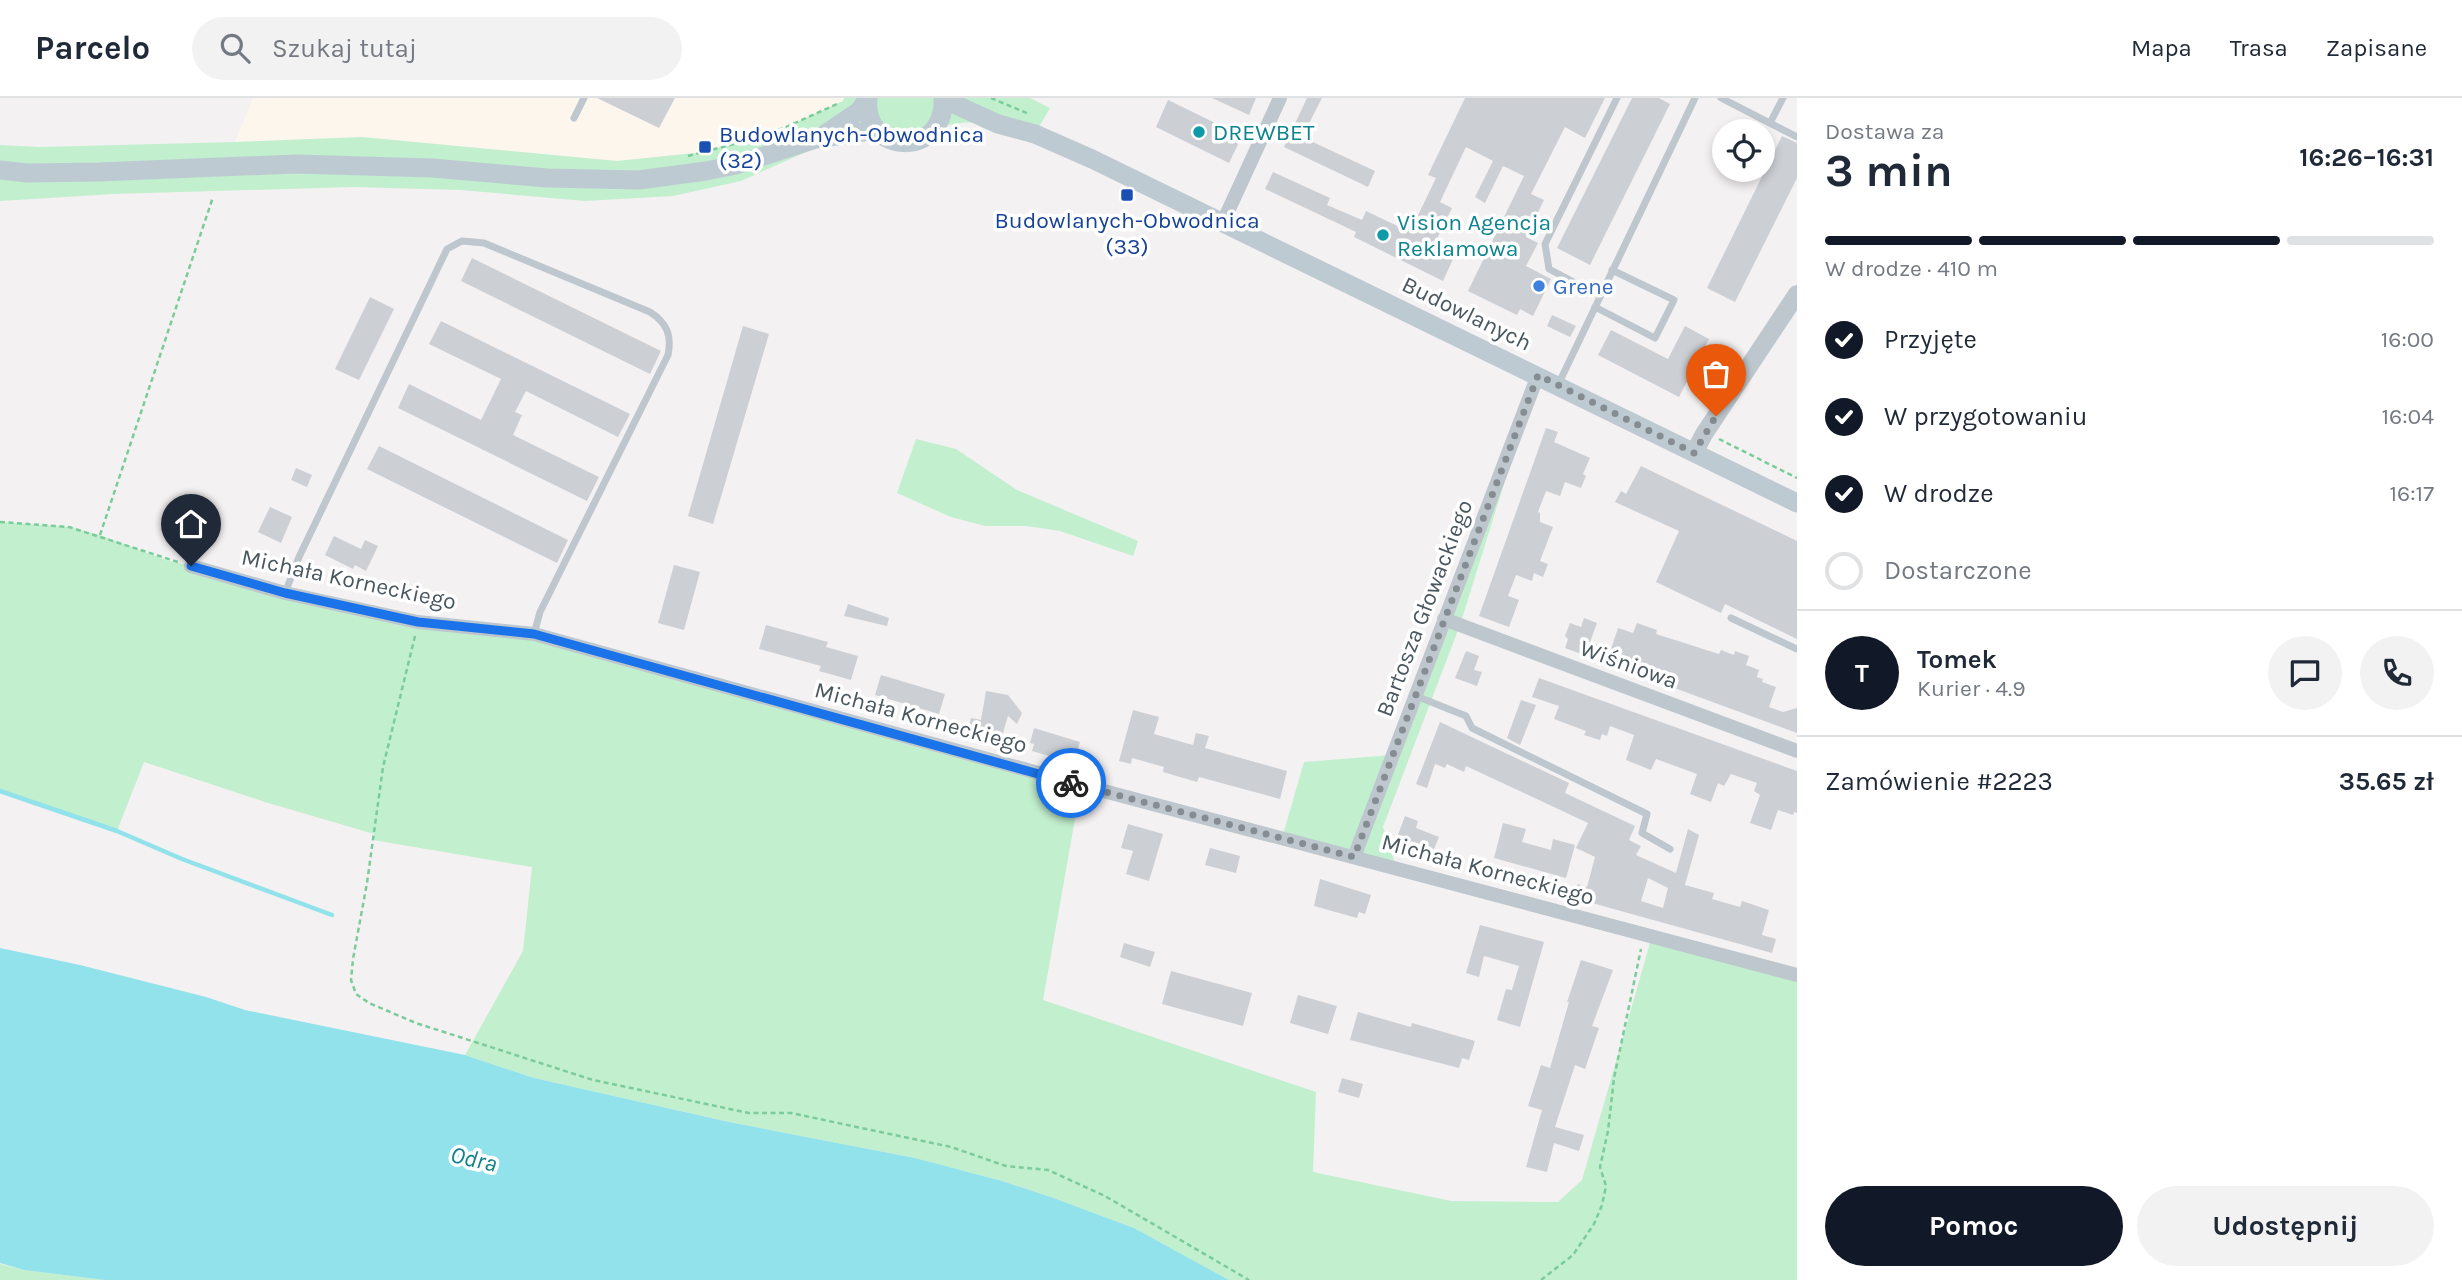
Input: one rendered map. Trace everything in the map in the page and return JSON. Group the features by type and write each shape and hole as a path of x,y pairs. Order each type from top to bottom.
{"main road":[{"name":"Budowlanych","path":"944,98 998,124 1035,134 1064,146 1797,503"},
{"path":"934,130 943,110 944,98"},
{"path":"0,170 27,173 98,172 310,164 432,168 547,178 639,180 736,165 816,139 876,130 870,120 867,99"},
{"path":"816,139 859,111 867,99"},
{"name":"Budowlanych","path":"876,130 894,142 905,144 916,142 947,124 998,124"}],"street":[{"path":"1223,222 1280,98"},
{"path":"1694,453 1797,294"},
{"name":"Bartosza Głowackiego","path":"1354,857 1538,375"},
{"name":"Michała Korneckiego","path":"191,566 285,593 418,622 534,634 1100,790 1797,975"},
{"name":"Wiśniowa","path":"1444,619 1797,751"}],"lane":[{"path":"574,118 584,98"},
{"path":"1600,296 1549,270 1545,244 1617,98"},
{"path":"1557,385 1695,98"},
{"path":"1721,98 1762,119"},
{"path":"1772,119 1783,98"},
{"path":"1775,125 1797,136"},
{"path":"285,593 304,546 447,249 462,241 484,243 650,312 663,320 671,340 668,355 540,612 534,634"},
{"path":"1595,307 1655,338 1674,300 1612,270"},
{"path":"1731,618 1797,649"},
{"path":"1415,696 1466,716 1472,728 1647,814 1642,833 1671,849"}],"path":[{"path":"684,158 695,152 734,145 784,128 843,101"},
{"path":"100,535 213,197"},
{"path":"1717,438 1734,449 1797,478"},
{"path":"0,522 69,527 191,566"},
{"path":"418,622 383,768 368,883 353,960 351,980 356,994 369,1003 416,1023 593,1080 750,1112 791,1113 951,1147 1006,1166 1048,1170 1105,1196 1249,1280"},
{"path":"1541,1280 1573,1255 1594,1224 1602,1205 1606,1186 1600,1167 1608,1131 1614,1078 1645,934"}],"shaded area":[{"path":"253,98 844,98 843,101 784,128 734,144 695,153 617,161 362,137 235,142"}],"green space":[{"path":"844,98 1030,98 1050,108 1035,134 985,123 959,123 935,130 817,147 741,181 673,196 585,201 461,190 353,187 113,194 0,201 0,145 40,147 362,137 617,161 695,153 734,144 784,128 843,101"},
{"path":"1538,375 1460,625 1383,827 1397,869 1282,838 1304,762 1392,755"},
{"path":"916,439 956,449 1017,490 1138,541 1133,556 1060,531 1026,526 985,526 951,517 897,493"},
{"path":"0,522 69,527 100,535 166,560 418,622 534,634 1081,785 1043,1000 1316,1092 1313,1172 1451,1201 1558,1202 1582,1180 1652,936 1797,975 1797,1280 1229,1280 1134,1228 1002,1181 915,1158 729,1122 534,1078 465,1055 523,951 532,867 373,840 374,834 144,762 117,831 0,791"},
{"path":"0,1264 24,1270 105,1280 0,1280"}],"water":[{"name":"Odra","path":"0,948 80,965 206,997 245,1010 465,1055 534,1078 729,1122 915,1158 1002,1181 1134,1228 1229,1280 105,1280 24,1270 0,1263"}],"building":[{"path":"597,98 675,98 659,128"},
{"path":"1212,98 1256,98 1249,115"},
{"path":"1307,98 1322,98 1302,137 1375,171 1368,187 1284,147"},
{"path":"1465,98 1605,98 1585,138 1565,127 1531,194 1544,200 1526,237 1538,243 1526,266 1551,279 1533,316 1520,309 1517,315 1468,291 1524,176 1503,166 1485,203 1475,197 1493,161 1466,147 1440,202 1452,208 1433,247 1454,257 1443,281 1354,237 1356,232 1265,189 1273,172 1330,198 1327,205 1362,220 1366,211 1410,232 1436,178 1428,175"},
{"path":"1632,98 1659,98 1670,104 1590,265 1557,248"},
{"name":"DREWBET","path":"1168,100 1242,136 1229,163 1156,127"},
{"path":"1782,136 1797,143 1797,178 1735,302 1707,288 1759,182 1775,182 1775,150"},
{"path":"472,258 661,351 650,374 461,281"},
{"path":"370,297 394,309 359,380 335,369"},
{"path":"1552,315 1576,326 1570,337 1547,326"},
{"path":"441,321 630,414 618,437 526,391 515,412 522,415 513,435 599,477 587,501 398,408 409,384 481,420 501,379 429,344"},
{"path":"743,326 769,334 713,524 688,516"},
{"path":"1685,326 1709,339 1679,397 1598,355 1611,330 1668,359"},
{"path":"1546,428 1558,432 1554,442 1590,458 1583,474 1586,476 1581,488 1565,482 1560,496 1546,491 1538,512 1540,522 1553,527 1540,561 1548,564 1543,577 1534,573 1532,581 1516,575 1508,596 1519,600 1509,627 1479,616"},
{"path":"379,446 568,540 557,563 367,469"},
{"path":"1641,466 1797,541 1797,639 1725,604 1721,613 1656,582 1679,531 1615,502 1621,491 1626,494"},
{"path":"296,468 312,475 307,487 291,480"},
{"path":"270,507 292,517 281,543 258,532"},
{"path":"334,536 361,549 365,540 378,546 366,571 355,565 353,569 325,555"},
{"path":"674,565 700,572 684,630 658,623"},
{"path":"848,604 889,618 887,626 844,616"},
{"path":"1584,618 1597,623 1590,642 1611,649 1618,628 1633,633 1637,623 1657,630 1656,634 1719,654 1721,650 1734,655 1735,651 1749,656 1746,665 1759,670 1757,677 1763,679 1762,682 1776,687 1769,707 1783,712 1797,708 1797,733 1565,648 1568,639 1565,636 1570,623 1581,627"},
{"path":"766,625 828,642 826,647 858,656 851,680 819,671 821,666 759,649"},
{"path":"1466,651 1479,656 1474,670 1482,672 1477,686 1455,678"},
{"path":"881,675 945,694 939,714 875,695"},
{"path":"1539,678 1797,771 1797,813 1794,812 1793,815 1778,810 1771,830 1750,823 1760,795 1754,791 1757,783 1731,774 1724,786 1718,783 1711,802 1690,794 1697,774 1656,759 1651,770 1626,760 1634,735 1610,726 1607,736 1602,734 1600,740 1584,735 1586,731 1554,719 1559,706 1532,697"},
{"path":"986,691 1008,695 1022,713 1017,724 1008,716 1000,743 967,734 971,718 981,720"},
{"path":"1521,700 1536,705 1520,745 1507,738"},
{"path":"1133,710 1159,717 1154,734 1193,745 1196,733 1209,736 1205,748 1287,771 1280,799 1199,777 1197,782 1163,772 1164,767 1132,758 1131,764 1119,761"},
{"path":"1440,722 1569,783 1565,793 1635,826 1629,840 1641,846 1636,855 1676,873 1688,829 1699,835 1685,885 1714,893 1712,899 1740,907 1742,901 1769,910 1762,935 1776,939 1772,953 1574,898 1578,884 1587,887 1595,857 1576,848 1588,823 1466,766 1464,772 1447,764 1445,768 1435,764 1427,788 1416,784","holes":["1648,878 1668,888 1663,908 1641,901"]},
{"path":"1034,728 1080,742 1074,763 1032,751 1034,744 1030,743"},
{"path":"1405,816 1418,821 1416,828 1439,837 1434,849 1411,841 1408,848 1395,843"},
{"path":"1503,823 1526,829 1522,842 1551,850 1553,839 1575,845 1566,878 1494,858"},
{"path":"1128,824 1163,834 1149,881 1126,874 1133,851 1121,848"},
{"path":"1210,848 1240,856 1236,873 1205,865"},
{"path":"1320,879 1371,895 1365,914 1359,912 1357,918 1314,906"},
{"path":"1480,925 1544,942 1520,1027 1497,1020 1506,989 1512,990 1519,966 1484,956 1479,977 1466,973"},
{"path":"1124,943 1155,952 1150,967 1120,957"},
{"path":"1581,960 1613,970 1592,1026 1599,1028 1585,1069 1575,1065 1555,1127 1584,1135 1579,1151 1554,1143 1547,1172 1526,1167 1542,1110 1528,1106 1541,1065 1550,1068"},
{"path":"1171,971 1252,993 1243,1026 1162,1004"},
{"path":"1298,995 1337,1006 1328,1034 1290,1023"},
{"path":"1358,1012 1411,1027 1412,1023 1475,1041 1469,1060 1462,1058 1459,1068 1350,1040"},
{"path":"1342,1078 1363,1084 1359,1098 1338,1092"}],"waterway":[{"path":"0,791 117,831 182,859 332,915"}],"way so far":[{"path":"1071,783 1354,857 1538,375 1694,453 1716,416"}],"place":[{"name":"DREWBET","path":"1199,132"},
{"name":"Budowlanych-Obwodnica (32)","path":"705,147"},
{"name":"Budowlanych-Obwodnica (33)","path":"1127,195"},
{"name":"Vision Agencja Reklamowa","path":"1383,235"},
{"name":"Grene","path":"1539,286"}],"route":[{"path":"191,566 285,593 418,622 534,634 1071,783"}]}
